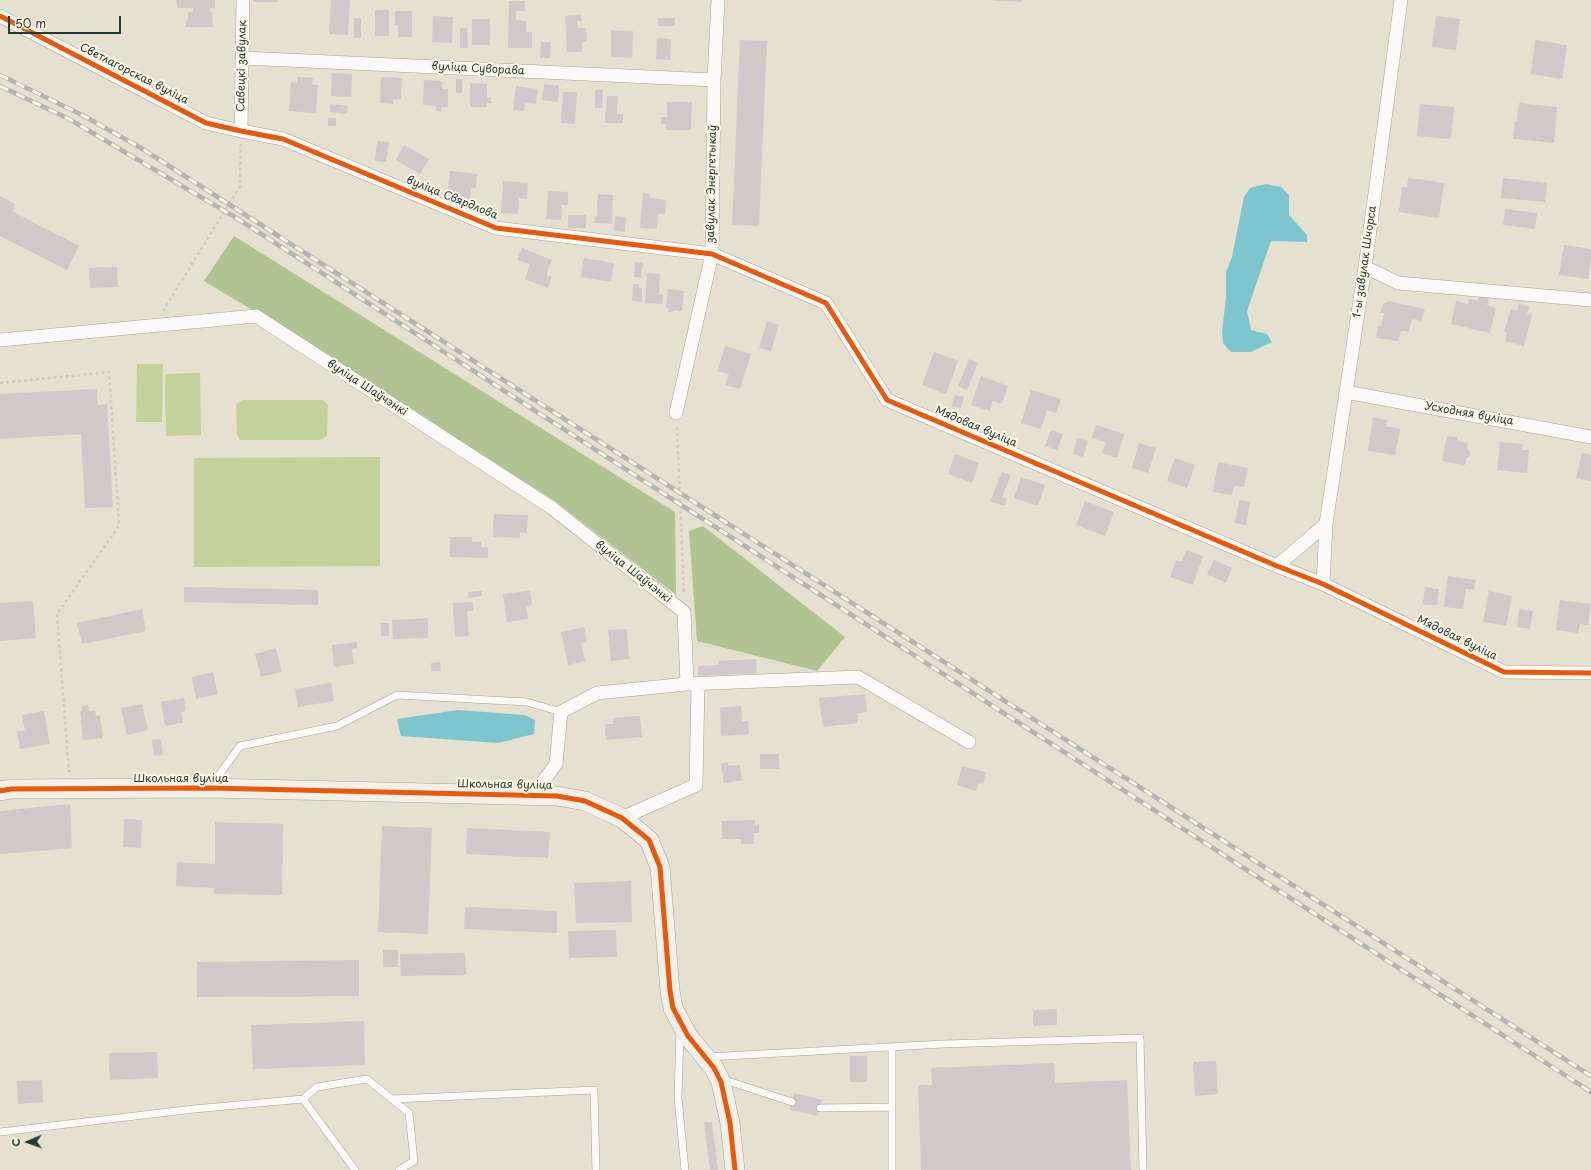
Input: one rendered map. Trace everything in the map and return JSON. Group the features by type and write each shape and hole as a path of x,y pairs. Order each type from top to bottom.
{"street":[{"name":"Савецкі завулак","path":"241,131 243,0"},
{"name":"завулак Энергетыкаў","path":"676,413 712,254 714,80 718,0"},
{"name":"1-ы завулак Шчорса","path":"1323,584 1326,524 1365,267 1401,0"},
{"name":"Светлагорская вуліца","path":"0,16 206,122 241,131"},
{"name":"вуліца Суворава","path":"243,58 714,80"},
{"name":"вуліца Свярдлова","path":"241,131 283,140 496,228 712,254"},
{"name":"Мядовая вуліца","path":"712,254 826,303 887,400 1277,566 1323,584 1504,672 1591,673"},
{"path":"1365,267 1398,283 1591,300"},
{"name":"вуліца Шаўчэнкі","path":"0,340 256,316 552,508 684,612"},
{"name":"Усходняя вуліца","path":"1346,392 1591,437"},
{"path":"1277,566 1326,524"},
{"path":"622,818 696,785 693,684 684,612"},
{"path":"533,795 556,764 561,712 597,693 693,684 858,677 969,742"},
{"name":"Школьная вуліца","path":"0,791 11,789 209,788 557,796 585,801 622,818 649,840 660,867 670,991 674,1008 688,1036 714,1068 721,1082 730,1123 735,1170"}],"lane":[{"path":"209,788 240,746 337,726 398,694 527,702 561,712"},
{"path":"680,1021 678,1098 685,1170"},
{"path":"706,1057 892,1048 943,1044 1140,1038 1143,1170"},
{"path":"892,1048 892,1170"},
{"path":"719,1078 792,1102"},
{"path":"0,1132 194,1109 303,1099 317,1087 367,1079 409,1113 414,1161 400,1170"},
{"path":"392,1099 594,1090 596,1170"},
{"path":"303,1099 355,1170"},
{"path":"820,1108 892,1106"}],"path":[{"path":"154,326 240,186 241,131"},
{"path":"0,383 109,372 120,526 57,614 70,789"},
{"path":"676,413 684,612"}],"green space":[{"path":"234,236 675,512 676,595 555,501 204,281"},
{"path":"137,364 163,364 162,422 136,422"},
{"path":"200,373 201,435 166,436 165,374"},
{"path":"244,400 323,400 328,405 327,436 320,440 240,440 237,434 236,404"},
{"path":"380,457 380,566 194,567 194,458"},
{"path":"703,526 845,637 817,671 697,641 689,531"}],"water":[{"path":"1266,184 1281,187 1289,195 1289,215 1307,235 1307,242 1271,241 1247,311 1251,330 1267,334 1272,342 1251,352 1231,352 1223,343 1222,332 1226,298 1226,272 1232,257 1244,197 1250,188"},
{"path":"458,710 524,715 535,720 534,734 498,743 401,736 397,719"}],"building":[{"path":"176,0 215,0 215,8 210,8 210,12 212,12 213,27 186,27 188,12 193,12 193,8 177,8"},
{"path":"253,0 278,0 278,2 253,2"},
{"path":"331,0 350,0 348,35 329,34"},
{"path":"1022,0 1022,2 993,1"},
{"path":"509,1 525,1 525,11 516,11 516,20 526,21 526,32 532,32 532,48 508,48"},
{"path":"375,10 389,10 389,36 375,36"},
{"path":"395,11 412,11 412,37 398,37 398,25 395,25"},
{"path":"581,15 582,21 577,21 578,28 586,28 587,42 582,42 582,52 567,52 565,16"},
{"path":"433,16 453,17 452,43 432,42"},
{"path":"1436,16 1460,19 1456,50 1432,47"},
{"path":"354,18 361,18 361,38 354,38"},
{"path":"658,18 675,18 675,26 658,26"},
{"path":"472,19 490,19 490,45 472,45"},
{"path":"460,28 467,28 468,48 460,48"},
{"path":"611,30 633,31 632,58 611,57"},
{"path":"657,38 671,39 670,60 656,59"},
{"path":"740,40 767,41 759,226 732,225"},
{"path":"1535,40 1567,45 1562,79 1531,74"},
{"path":"541,42 551,42 550,58 540,58"},
{"path":"332,73 352,74 351,97 331,96"},
{"path":"297,77 313,78 312,84 318,85 316,113 289,111 291,82 297,83"},
{"path":"381,77 402,78 401,99 393,99 393,104 380,103"},
{"path":"456,79 462,79 462,93 456,93"},
{"path":"424,80 442,81 442,89 448,89 448,107 441,107 441,111 436,111 436,106 423,105"},
{"path":"470,83 487,84 487,98 491,98 491,103 487,103 487,107 470,107"},
{"path":"544,84 559,86 558,102 542,100"},
{"path":"516,86 538,89 536,104 525,103 524,111 513,110"},
{"path":"595,90 603,90 602,108 595,108"},
{"path":"563,92 577,92 575,124 561,123"},
{"path":"607,96 618,96 617,114 623,114 623,123 605,123"},
{"path":"667,102 692,102 691,130 666,130 666,124 661,124 661,117 667,117"},
{"path":"1519,103 1557,107 1554,143 1513,139"},
{"path":"330,104 348,106 347,114 330,112"},
{"path":"1420,104 1454,107 1451,139 1417,136"},
{"path":"328,118 336,118 336,126 328,126"},
{"path":"377,141 389,142 386,162 375,161"},
{"path":"404,145 429,159 420,174 396,160"},
{"path":"450,171 477,174 476,188 471,188 470,200 447,197"},
{"path":"1408,178 1444,183 1439,218 1399,212 1402,187 1407,188"},
{"path":"1503,178 1547,183 1545,202 1501,198"},
{"path":"503,181 528,183 527,199 519,198 518,214 501,213"},
{"path":"548,191 568,192 568,205 562,205 561,220 546,219"},
{"path":"643,193 650,194 650,198 666,200 665,214 658,214 657,229 640,228"},
{"path":"598,194 613,195 612,224 594,223 595,216 597,216"},
{"path":"0,196 15,204 12,211 79,246 67,270 0,236"},
{"path":"1505,209 1537,213 1535,229 1503,225"},
{"path":"568,215 586,215 586,228 568,228"},
{"path":"615,216 626,217 625,232 614,231"},
{"path":"1564,245 1591,249 1588,279 1559,275"},
{"path":"522,248 552,260 546,275 552,277 548,288 525,279 530,264 517,260"},
{"path":"584,258 614,263 611,282 581,277"},
{"path":"635,262 643,263 641,278 634,277"},
{"path":"117,267 118,287 90,288 89,268"},
{"path":"647,273 660,274 659,295 663,295 662,304 645,303"},
{"path":"633,284 639,284 639,288 642,288 642,302 632,301"},
{"path":"668,289 684,291 682,311 673,310 673,312 668,312 669,308 666,308"},
{"path":"1479,296 1489,298 1487,305 1496,308 1490,333 1451,324 1456,301 1468,304 1469,299 1478,301"},
{"path":"1389,301 1425,309 1421,321 1412,319 1409,332 1401,331 1398,341 1376,338 1378,326 1381,326 1384,313 1380,313 1383,304"},
{"path":"1519,304 1529,307 1527,314 1532,315 1524,346 1505,341 1507,332 1504,332 1511,309 1517,311"},
{"path":"767,321 779,325 771,351 759,348"},
{"path":"725,346 751,354 740,389 725,385 729,374 717,371"},
{"path":"934,352 958,361 946,394 922,385"},
{"path":"969,359 978,363 967,390 958,386"},
{"path":"981,376 1008,386 1002,404 993,401 990,411 971,405"},
{"path":"97,389 98,405 107,404 113,507 85,508 81,434 0,439 0,394"},
{"path":"1031,390 1061,399 1056,413 1047,410 1041,429 1021,423"},
{"path":"955,395 964,397 961,408 952,406"},
{"path":"1373,417 1387,420 1386,426 1400,429 1395,455 1368,451"},
{"path":"1096,425 1124,434 1117,458 1102,453 1106,442 1092,438"},
{"path":"1051,430 1063,434 1057,450 1045,446"},
{"path":"1447,436 1458,437 1457,441 1468,443 1467,448 1470,452 1470,456 1466,458 1465,465 1442,461"},
{"path":"1077,438 1088,441 1083,457 1073,454"},
{"path":"1500,442 1523,444 1522,450 1529,450 1527,473 1497,470"},
{"path":"1139,443 1156,448 1148,473 1132,468"},
{"path":"1582,453 1591,455 1591,481 1576,478"},
{"path":"955,454 979,463 972,483 948,474"},
{"path":"1175,458 1195,465 1187,488 1167,481"},
{"path":"1218,462 1248,468 1244,487 1234,486 1232,495 1213,492"},
{"path":"1002,472 1011,475 1002,497 1007,499 1004,506 990,501"},
{"path":"1021,477 1045,485 1038,506 1014,498"},
{"path":"1239,500 1250,502 1246,525 1235,523"},
{"path":"1085,501 1114,512 1105,536 1076,525"},
{"path":"494,514 528,515 527,533 520,532 520,538 493,537"},
{"path":"450,537 472,537 472,542 481,542 481,547 488,547 488,558 450,557"},
{"path":"1186,550 1203,556 1193,585 1170,577 1176,560 1182,562"},
{"path":"1214,560 1232,568 1226,583 1207,574"},
{"path":"1448,576 1476,580 1474,590 1466,589 1463,609 1444,607"},
{"path":"184,587 318,590 318,605 184,602"},
{"path":"1425,587 1439,589 1437,605 1423,604"},
{"path":"482,591 482,596 468,598 468,592"},
{"path":"530,591 532,605 526,606 528,619 507,622 503,594"},
{"path":"1489,591 1512,596 1506,626 1483,622"},
{"path":"1560,600 1591,604 1588,625 1580,624 1578,633 1556,630"},
{"path":"33,601 36,638 0,641 0,603"},
{"path":"473,602 474,611 467,611 469,636 455,637 453,603"},
{"path":"142,609 146,631 82,644 77,623"},
{"path":"1519,609 1533,611 1530,629 1517,627"},
{"path":"428,618 428,638 393,639 392,620"},
{"path":"381,623 389,623 389,636 381,636"},
{"path":"584,627 587,642 581,643 585,661 568,665 561,632"},
{"path":"627,629 629,659 611,661 608,630"},
{"path":"357,642 357,648 352,649 354,664 334,667 332,645"},
{"path":"276,648 282,672 261,677 255,654"},
{"path":"756,659 757,673 698,676 698,666 719,665 718,661"},
{"path":"440,662 441,671 431,671 431,663"},
{"path":"213,672 218,694 196,699 192,677"},
{"path":"331,683 334,701 298,707 295,689"},
{"path":"865,694 867,712 858,713 858,723 823,727 819,698"},
{"path":"184,698 186,711 181,712 183,723 165,726 161,702"},
{"path":"142,704 148,730 127,735 121,708"},
{"path":"88,705 89,711 95,710 96,716 100,715 103,738 83,740 80,711 82,711 81,706"},
{"path":"741,706 742,721 748,721 749,734 721,736 720,708"},
{"path":"44,711 50,744 20,749 17,731 25,730 22,715"},
{"path":"640,716 642,737 606,740 605,724 613,724 613,718"},
{"path":"161,739 163,755 154,756 152,740"},
{"path":"760,754 779,754 779,769 760,769"},
{"path":"728,762 728,766 740,765 742,780 724,783 721,763"},
{"path":"962,766 986,772 983,784 979,783 976,791 957,785"},
{"path":"70,804 72,848 0,854 0,811"},
{"path":"124,819 142,820 141,848 123,847"},
{"path":"755,820 755,825 759,824 759,833 754,833 754,844 741,844 741,839 722,839 722,821"},
{"path":"215,822 283,824 282,895 214,894 214,888 176,886 177,862 215,864"},
{"path":"382,826 432,828 428,934 378,932"},
{"path":"467,828 550,832 548,858 466,854"},
{"path":"631,881 632,922 576,923 574,883"},
{"path":"465,907 557,911 557,933 464,929"},
{"path":"616,930 617,957 569,958 568,931"},
{"path":"383,950 398,950 398,967 383,967"},
{"path":"465,953 466,975 401,976 400,954"},
{"path":"359,960 359,996 197,997 197,962"},
{"path":"1057,1009 1057,1025 1033,1026 1033,1010"},
{"path":"364,1021 365,1065 253,1069 251,1025"},
{"path":"157,1052 158,1078 110,1080 109,1053"},
{"path":"850,1056 867,1056 867,1082 850,1082"},
{"path":"1216,1061 1218,1094 1195,1096 1193,1062"},
{"path":"1054,1063 1055,1083 1127,1080 1131,1170 921,1170 918,1085 932,1085 931,1068"},
{"path":"42,1080 43,1102 18,1104 17,1081"},
{"path":"794,1093 822,1100 818,1116 790,1110"},
{"path":"704,1122 712,1122 718,1170 710,1170"}],"railway":[{"path":"0,75 82,115 141,148 1591,1076"},
{"path":"0,86 69,119 238,219 1591,1092"}],"cycle path":[{"path":"0,16 206,123 283,139 496,228 712,254 826,303 887,400 1277,566 1323,584 1504,672 1591,673"},
{"path":"0,791 11,789 209,788 557,796 585,801 622,818 649,840 660,867 670,991 673,1008 688,1036 714,1068 721,1082 730,1123 735,1170"}]}
